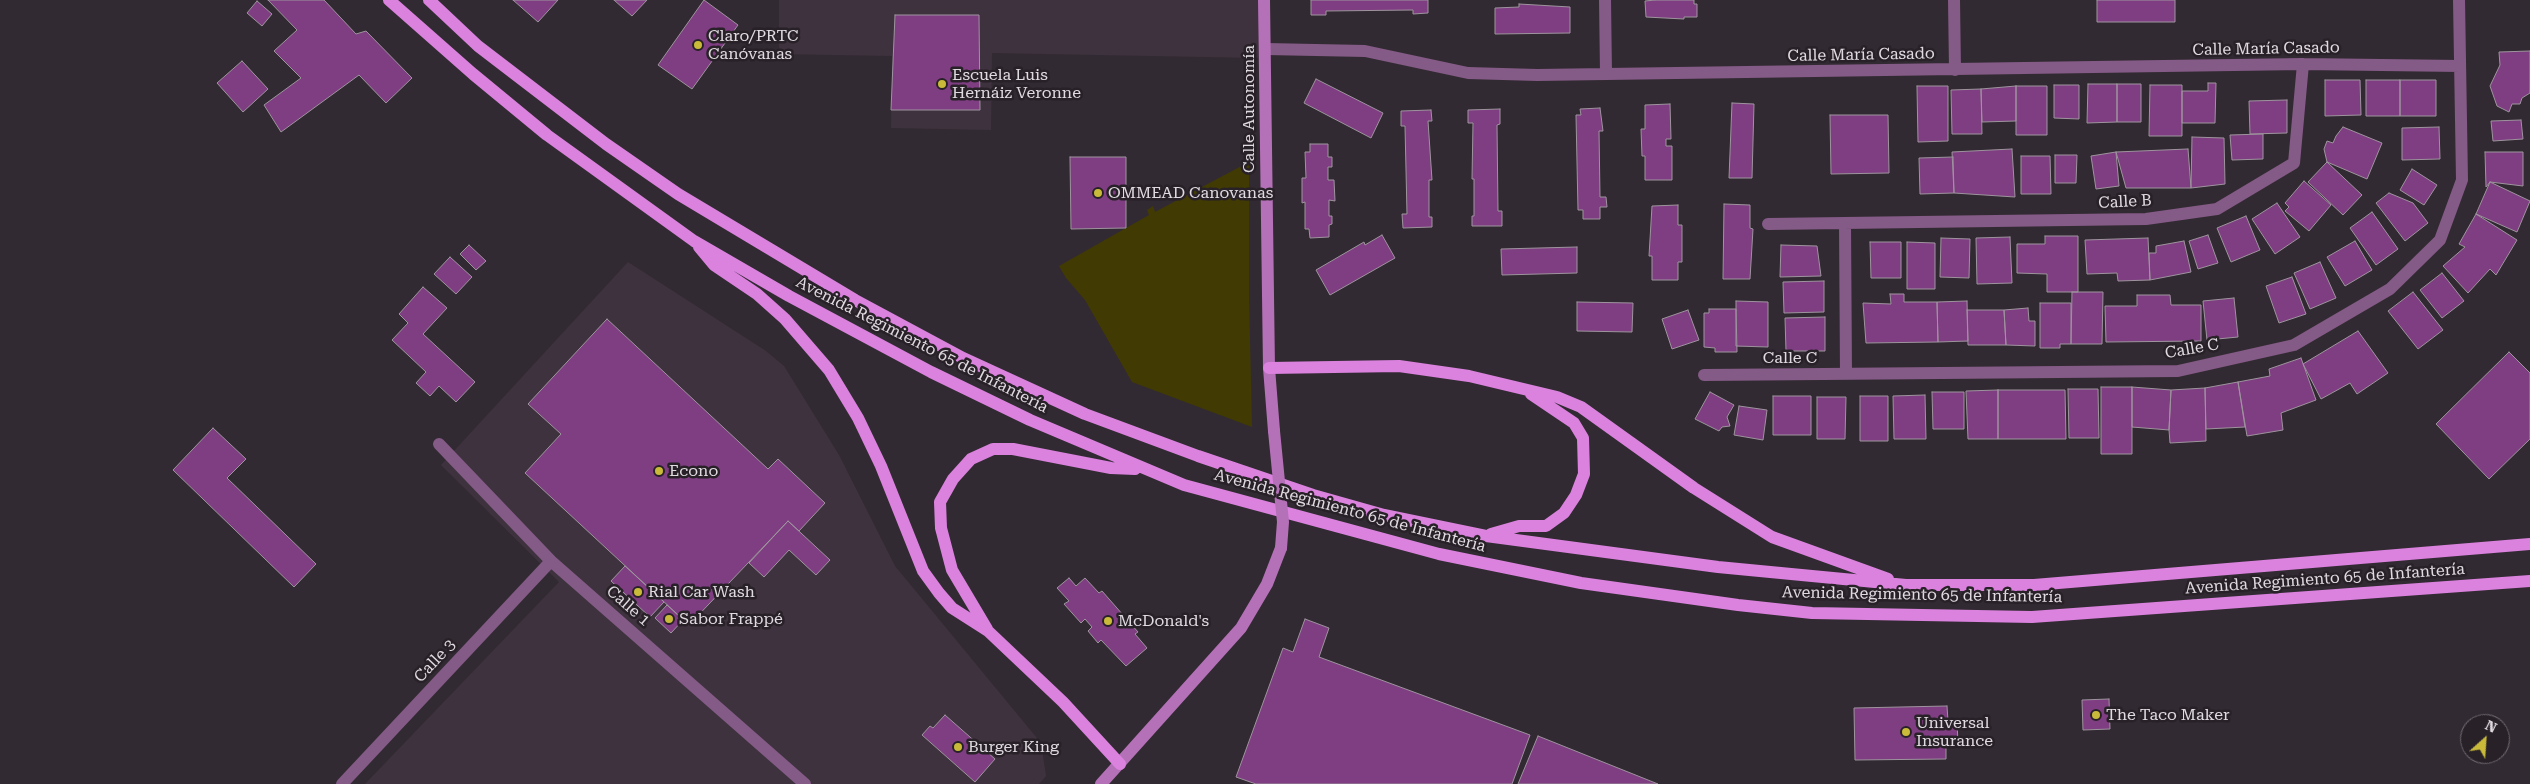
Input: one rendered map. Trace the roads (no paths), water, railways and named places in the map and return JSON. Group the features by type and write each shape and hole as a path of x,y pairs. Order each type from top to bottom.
{"main road":[{"name":"Avenida Regimiento 65 de Infantería","path":"389,0 473,74 547,135 694,242 789,296 931,372 1030,420 1144,470 1184,485 1439,554 1581,583 1738,605 1812,613 2032,617 2530,581"},
{"name":"Avenida Regimiento 65 de Infantería","path":"429,0 478,46 606,144 678,194 854,300 963,358 1085,414 1198,456 1313,495 1384,515 1486,536 1718,567 1906,585 2034,585 2530,544"},
{"name":"Calle Autonomía","path":"1101,784 1241,628 1267,584 1281,548 1283,522 1269,368 1264,0"},
{"path":"694,242 714,265 757,294 785,319 829,370 858,418 881,466 923,571 952,608 988,631 1063,702 1120,764"},
{"path":"1269,368 1399,366 1469,376 1518,386 1557,397 1580,407 1694,488 1772,537 1906,585"},
{"path":"1486,536 1519,526 1546,526 1568,507 1576,495 1584,474 1583,438 1574,423 1518,386"},
{"path":"988,631 952,570 941,528 940,502 953,479 971,459 993,449 1013,449 1111,468 1144,470"}],"street":[{"path":"1605,0 1606,73"},
{"path":"1954,0 1954,70"},
{"name":"Calle C","path":"1704,375 2178,371 2294,345 2390,289 2440,240 2462,180 2459,0"},
{"name":"Calle María Casado","path":"1266,49 1365,51 1468,73 1537,75 2303,64 2460,66"},
{"name":"Calle B","path":"1768,224 2146,219 2217,209 2294,163 2303,64"},
{"path":"1845,224 1846,374"},
{"name":"Calle 1","path":"438,444 551,561 805,784"},
{"name":"Calle 3","path":"342,784 551,561"}],"place":[{"name":"Claro/PRTC Canóvanas","path":"698,45"},
{"name":"Escuela Luis Hernáiz Veronne","path":"942,84"},
{"name":"OMMEAD Canovanas","path":"1098,193"},
{"name":"Econo","path":"659,471"},
{"name":"Rial Car Wash","path":"638,592"},
{"name":"Sabor Frappé","path":"669,619"},
{"name":"McDonald's","path":"1108,621"},
{"name":"The Taco Maker","path":"2096,715"},
{"name":"Universal Insurance","path":"1906,732"},
{"name":"Burger King","path":"958,747"}]}
